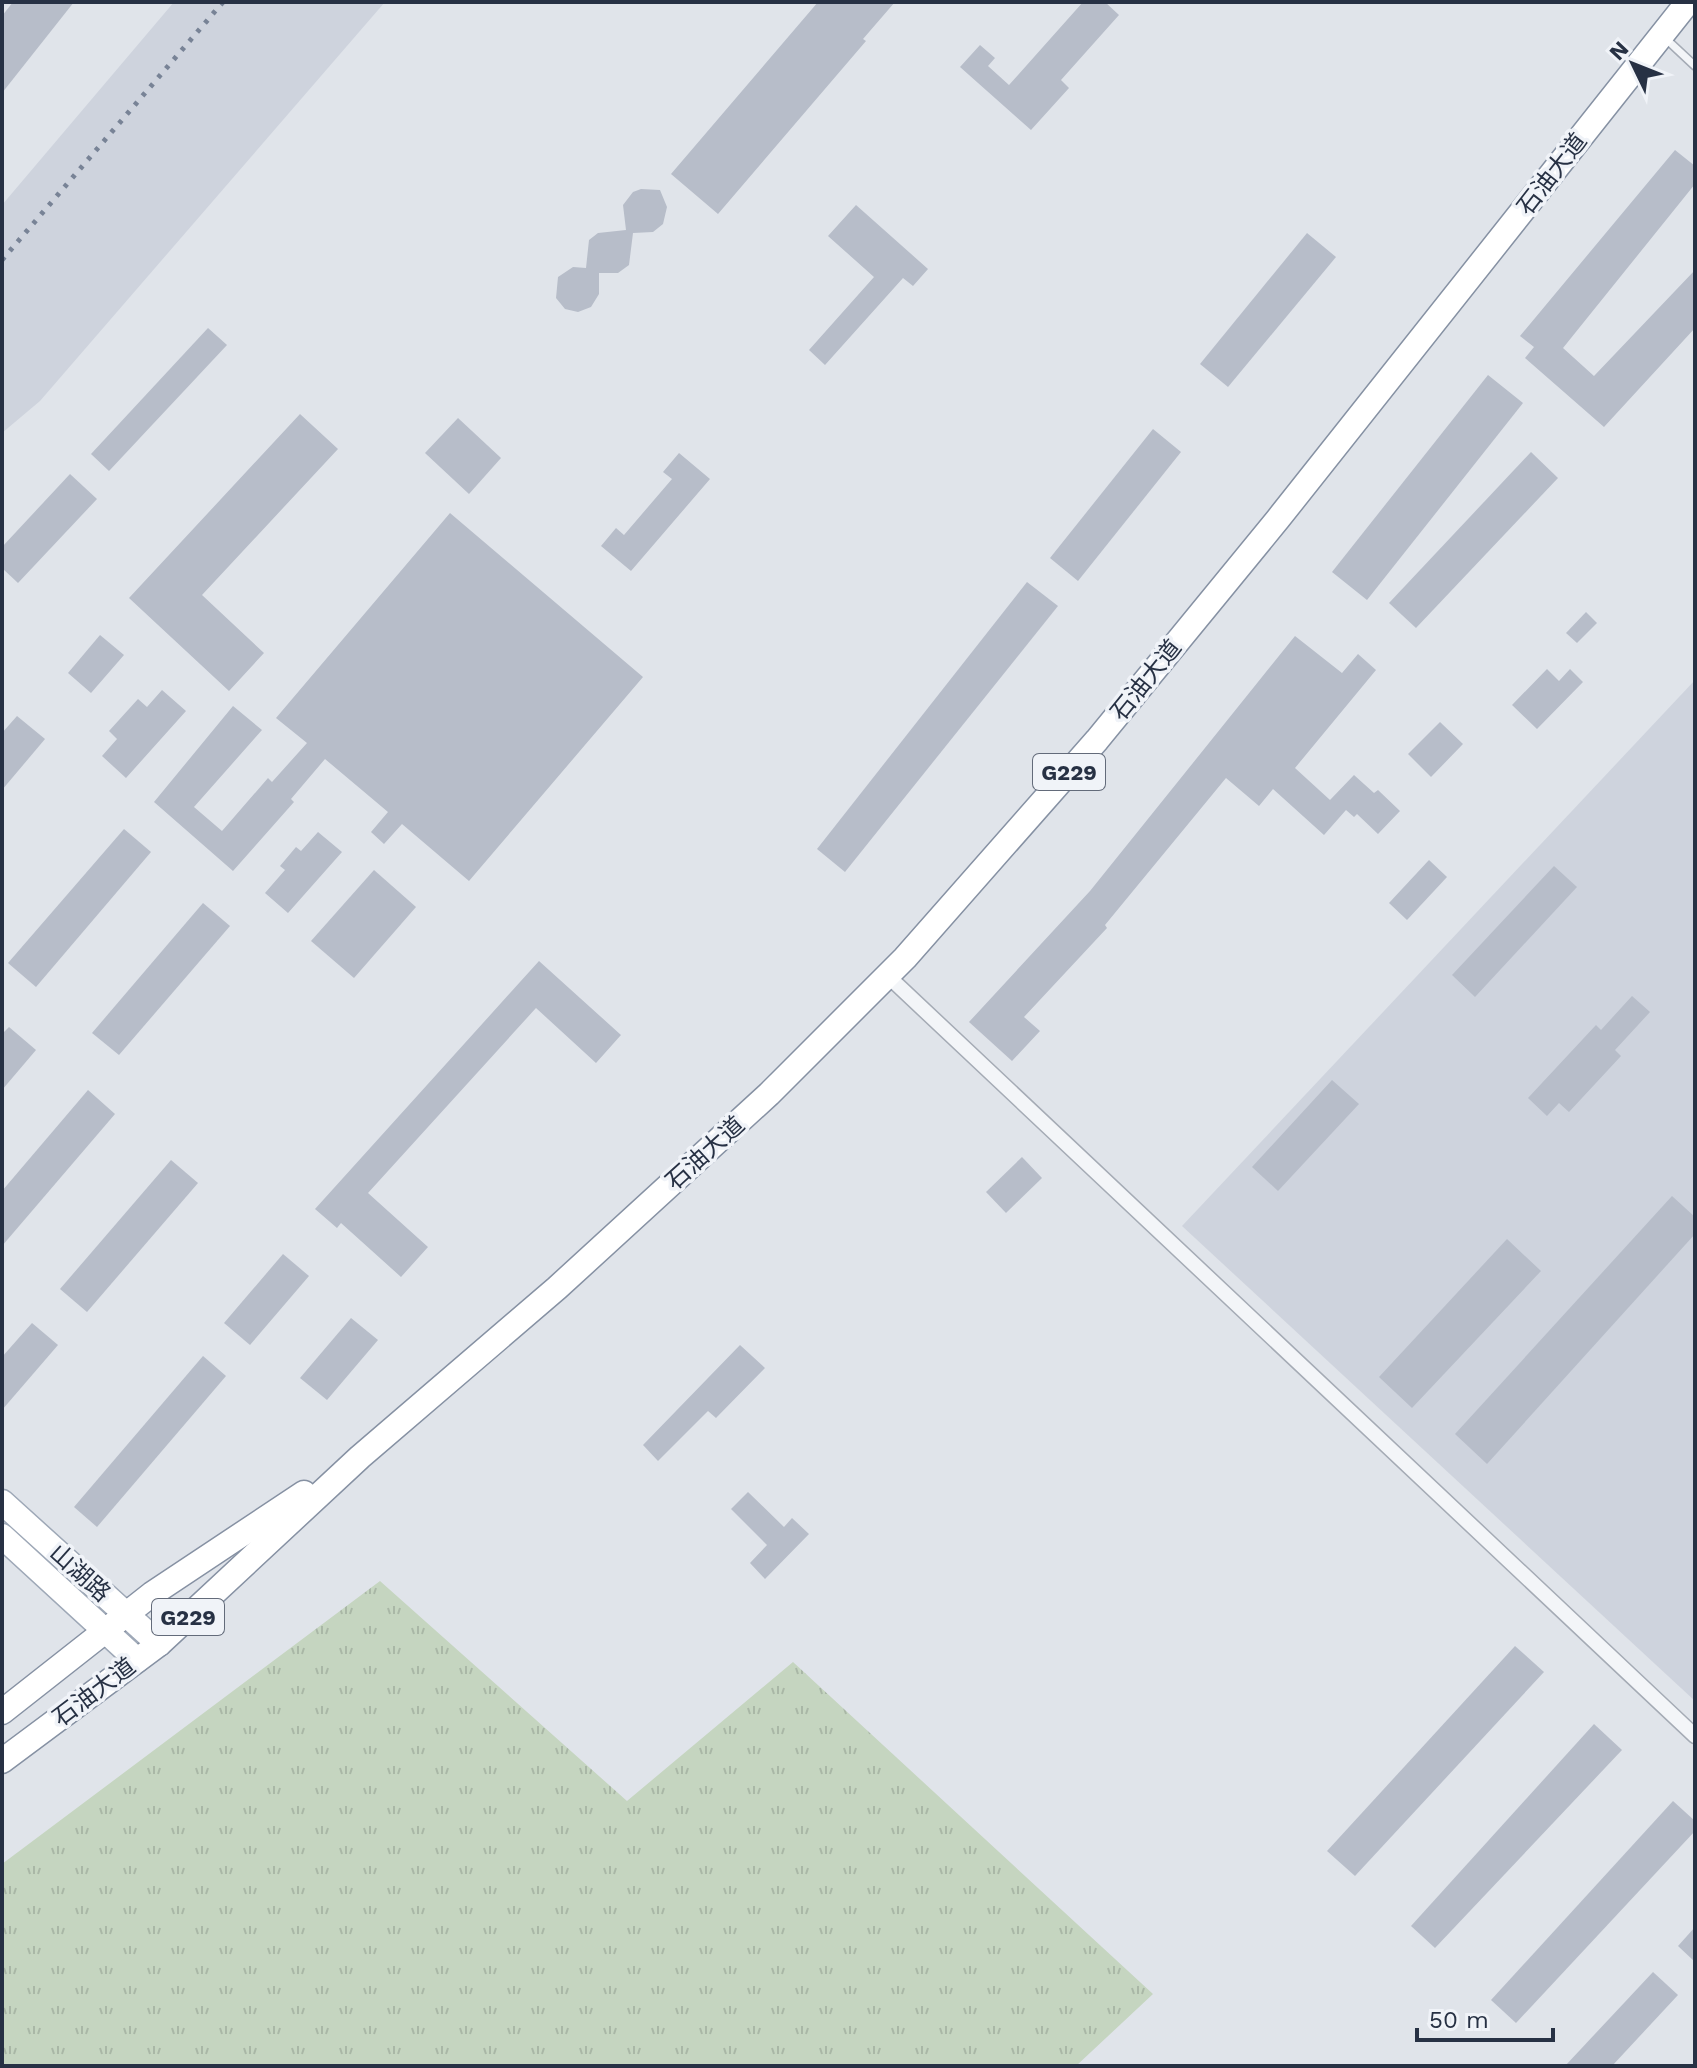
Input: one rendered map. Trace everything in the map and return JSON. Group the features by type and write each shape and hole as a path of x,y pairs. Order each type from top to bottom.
{"main road":[{"name":"石油大道","path":"2,1761 159,1644 360,1457 557,1288 734,1127 888,976 1097,740 1278,519 1688,2"},
{"name":"石油大道","path":"2,1712 152,1594 360,1457"},
{"name":"山湖路","path":"2,1502 159,1644"},
{"name":"山湖路","path":"2,1536 137,1660"}],"street":[{"path":"888,976 1695,1736"}],"lane":[{"path":"1662,35 1695,66"}],"shaded area":[{"path":"174,2 385,2 40,401 2,433 2,205"},
{"path":"1695,680 1695,1701 1182,1226"}],"green space":[{"path":"380,1581 627,1801 793,1662 1153,1994 1076,2066 2,2066 2,1864"}],"building":[{"path":"13,2 74,2 2,93 2,16"},
{"path":"818,2 895,2 863,39 866,41 718,214 671,174"},
{"path":"1083,2 1105,2 1119,15 1061,80 1069,88 1031,130 960,67 980,45 995,58 988,66 1009,85"},
{"path":"1675,150 1695,166 1695,184 1563,348 1594,376 1695,270 1695,328 1604,427 1525,358 1534,347 1520,336"},
{"path":"641,189 660,190 667,207 663,224 653,232 633,233 629,265 618,273 599,273 599,294 591,307 578,312 565,309 556,298 558,277 573,267 586,268 589,240 598,233 626,230 623,205 633,192"},
{"path":"856,205 928,269 913,286 903,278 825,365 809,350 874,277 828,236"},
{"path":"1307,233 1336,257 1228,387 1200,364"},
{"path":"208,328 227,345 109,471 91,454"},
{"path":"1488,375 1523,403 1367,600 1332,572"},
{"path":"300,414 338,449 202,595 264,653 229,691 129,598"},
{"path":"458,418 501,458 469,494 425,453"},
{"path":"1153,429 1181,452 1078,581 1050,558"},
{"path":"1531,452 1558,478 1416,628 1389,603"},
{"path":"679,453 710,479 631,571 601,546 616,528 624,535 672,479 663,472"},
{"path":"70,474 97,499 18,583 2,568 2,547"},
{"path":"450,513 643,677 469,881 402,824 384,844 371,832 388,812 325,759 291,799 294,802 233,871 154,802 233,706 262,730 194,807 222,831 268,778 272,782 307,743 276,718"},
{"path":"1027,582 1058,606 845,872 817,849"},
{"path":"1586,612 1597,623 1577,643 1566,633"},
{"path":"100,635 124,655 91,693 68,673"},
{"path":"1295,636 1342,673 1358,654 1376,670 1295,768 1330,800 1354,775 1374,793 1378,790 1400,811 1378,834 1357,814 1354,817 1346,810 1324,835 1273,789 1259,806 1226,778 1105,925 1107,928 1024,1017 1040,1031 1012,1061 969,1022 1090,891"},
{"path":"1547,669 1559,681 1570,669 1583,682 1537,729 1512,705"},
{"path":"162,690 186,711 126,778 102,756 117,739 109,731 138,699 147,707"},
{"path":"17,716 45,739 2,790 2,733"},
{"path":"1440,722 1463,744 1431,777 1408,754"},
{"path":"124,829 151,852 36,987 8,963"},
{"path":"318,832 342,852 288,913 265,893 285,870 280,866 296,847 301,851"},
{"path":"1429,860 1447,877 1407,920 1389,903"},
{"path":"1554,866 1577,887 1475,997 1452,975"},
{"path":"374,870 416,907 354,978 311,941"},
{"path":"203,903 230,926 119,1055 92,1033"},
{"path":"539,961 621,1035 596,1063 536,1008 368,1193 428,1247 401,1277 341,1223 337,1228 315,1209"},
{"path":"1632,996 1650,1012 1615,1050 1621,1056 1569,1112 1559,1103 1547,1116 1528,1098 1596,1025 1601,1030"},
{"path":"9,1027 36,1050 2,1090 2,1034"},
{"path":"1332,1080 1359,1104 1278,1191 1252,1167"},
{"path":"88,1090 115,1114 2,1246 2,1191"},
{"path":"1022,1157 1042,1178 1006,1213 986,1192"},
{"path":"171,1160 198,1183 87,1312 60,1289"},
{"path":"1672,1196 1695,1217 1695,1234 1487,1464 1455,1434"},
{"path":"1507,1239 1541,1271 1412,1408 1379,1377"},
{"path":"283,1254 309,1276 250,1345 224,1323"},
{"path":"351,1318 378,1340 327,1400 300,1378"},
{"path":"32,1323 58,1345 2,1410 2,1357"},
{"path":"740,1345 765,1368 716,1418 708,1411 658,1461 643,1445"},
{"path":"203,1356 226,1376 97,1527 74,1507"},
{"path":"748,1492 784,1527 792,1518 809,1534 765,1579 750,1563 767,1545 731,1509"},
{"path":"1515,1646 1544,1672 1355,1876 1327,1851"},
{"path":"1594,1724 1622,1750 1435,1948 1411,1926"},
{"path":"1673,1801 1695,1821 1695,1831 1516,2023 1491,2000"},
{"path":"1695,1927 1695,1962 1678,1946"},
{"path":"1653,1972 1678,1995 1612,2066 1565,2066"}],"railway":[{"path":"2,260 223,2"}]}
